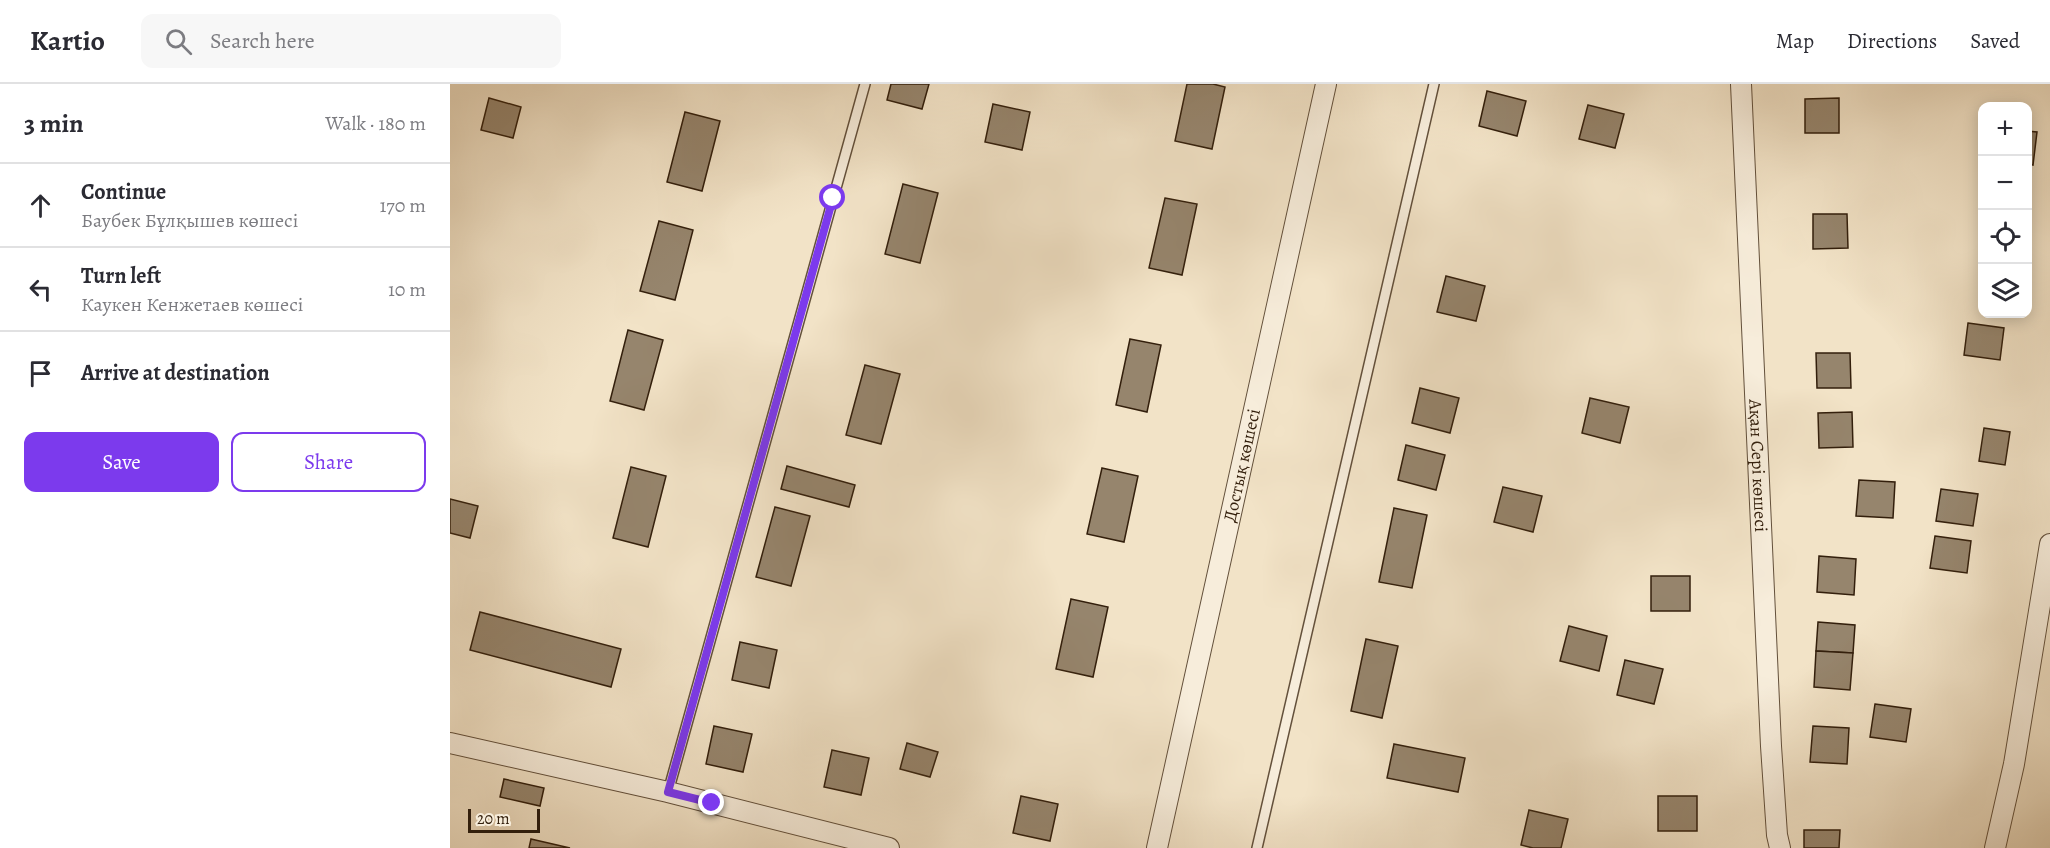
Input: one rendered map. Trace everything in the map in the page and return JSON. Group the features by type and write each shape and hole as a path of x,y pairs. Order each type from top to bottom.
{"street":[{"name":"Достық көшесі","path":"1157,848 1326,84"},
{"name":"Ақан Сері көшесі","path":"1741,84 1771,746 1777,835 1780,848"},
{"path":"1995,848 2014,764 2050,544"},
{"path":"450,743 668,792 889,848"}],"lane":[{"path":"668,792 865,84"},
{"path":"1257,848 1434,84"}],"building":[{"path":"891,84 929,84 922,109 887,100"},
{"path":"1187,84 1213,84 1225,87 1212,149 1175,141"},
{"path":"1487,91 1526,101 1517,136 1479,126"},
{"path":"489,98 521,107 513,138 481,130"},
{"path":"1839,98 1839,133 1805,133 1805,99"},
{"path":"993,104 1030,112 1022,150 985,142"},
{"path":"1588,105 1624,114 1615,148 1579,139"},
{"path":"685,112 720,121 702,191 667,182"},
{"path":"2032,131 2037,132 2032,165"},
{"path":"903,184 938,193 920,263 885,254"},
{"path":"1165,198 1197,204 1182,275 1149,268"},
{"path":"1813,214 1847,214 1848,248 1813,249"},
{"path":"659,221 693,230 675,300 640,291"},
{"path":"1446,276 1485,286 1476,321 1437,312"},
{"path":"1968,323 2004,328 2000,360 1964,355"},
{"path":"628,330 663,340 644,410 610,401"},
{"path":"1130,339 1161,345 1147,412 1116,405"},
{"path":"1816,353 1850,353 1851,388 1817,388"},
{"path":"865,365 900,374 881,444 846,435"},
{"path":"1420,388 1459,398 1450,433 1412,423"},
{"path":"1590,398 1629,407 1620,443 1582,433"},
{"path":"1852,412 1853,447 1819,448 1818,413"},
{"path":"1984,428 2010,432 2005,465 1979,461"},
{"path":"1406,445 1445,455 1436,490 1398,480"},
{"path":"787,466 855,485 849,507 781,489"},
{"path":"631,467 666,476 648,547 613,538"},
{"path":"1102,468 1138,476 1124,542 1087,534"},
{"path":"1859,480 1895,482 1893,518 1856,516"},
{"path":"1503,487 1542,496 1533,532 1494,522"},
{"path":"1941,489 1978,494 1973,526 1936,521"},
{"path":"450,499 478,506 470,538 450,533"},
{"path":"775,507 810,516 791,586 756,577"},
{"path":"1394,508 1427,515 1412,588 1379,582"},
{"path":"1935,536 1971,541 1967,573 1930,568"},
{"path":"1819,556 1856,559 1854,595 1817,592"},
{"path":"1651,576 1690,576 1690,611 1651,611"},
{"path":"1071,599 1108,607 1093,677 1056,669"},
{"path":"480,612 621,649 611,687 470,650"},
{"path":"1818,622 1855,625 1853,653 1816,651"},
{"path":"1569,626 1607,636 1599,671 1560,661"},
{"path":"1366,639 1398,646 1382,718 1351,711"},
{"path":"740,642 777,650 769,688 732,680"},
{"path":"1816,651 1853,653 1850,690 1814,687"},
{"path":"1625,660 1663,669 1654,704 1617,695"},
{"path":"1875,704 1911,709 1906,742 1870,737"},
{"path":"714,726 752,734 743,772 706,764"},
{"path":"1813,726 1849,728 1847,764 1810,762"},
{"path":"907,743 938,752 930,777 900,769"},
{"path":"1394,744 1465,758 1458,792 1387,778"},
{"path":"832,750 869,758 861,795 824,787"},
{"path":"504,779 544,788 540,806 500,797"},
{"path":"1021,796 1058,804 1050,841 1013,833"},
{"path":"1658,796 1697,796 1697,831 1658,831"},
{"path":"1529,810 1568,819 1561,848 1533,848 1521,845"},
{"path":"1804,830 1840,830 1839,848 1804,848"},
{"path":"531,839 570,848 529,848"}],"route":[{"path":"712,803 668,792 833,198"}]}
